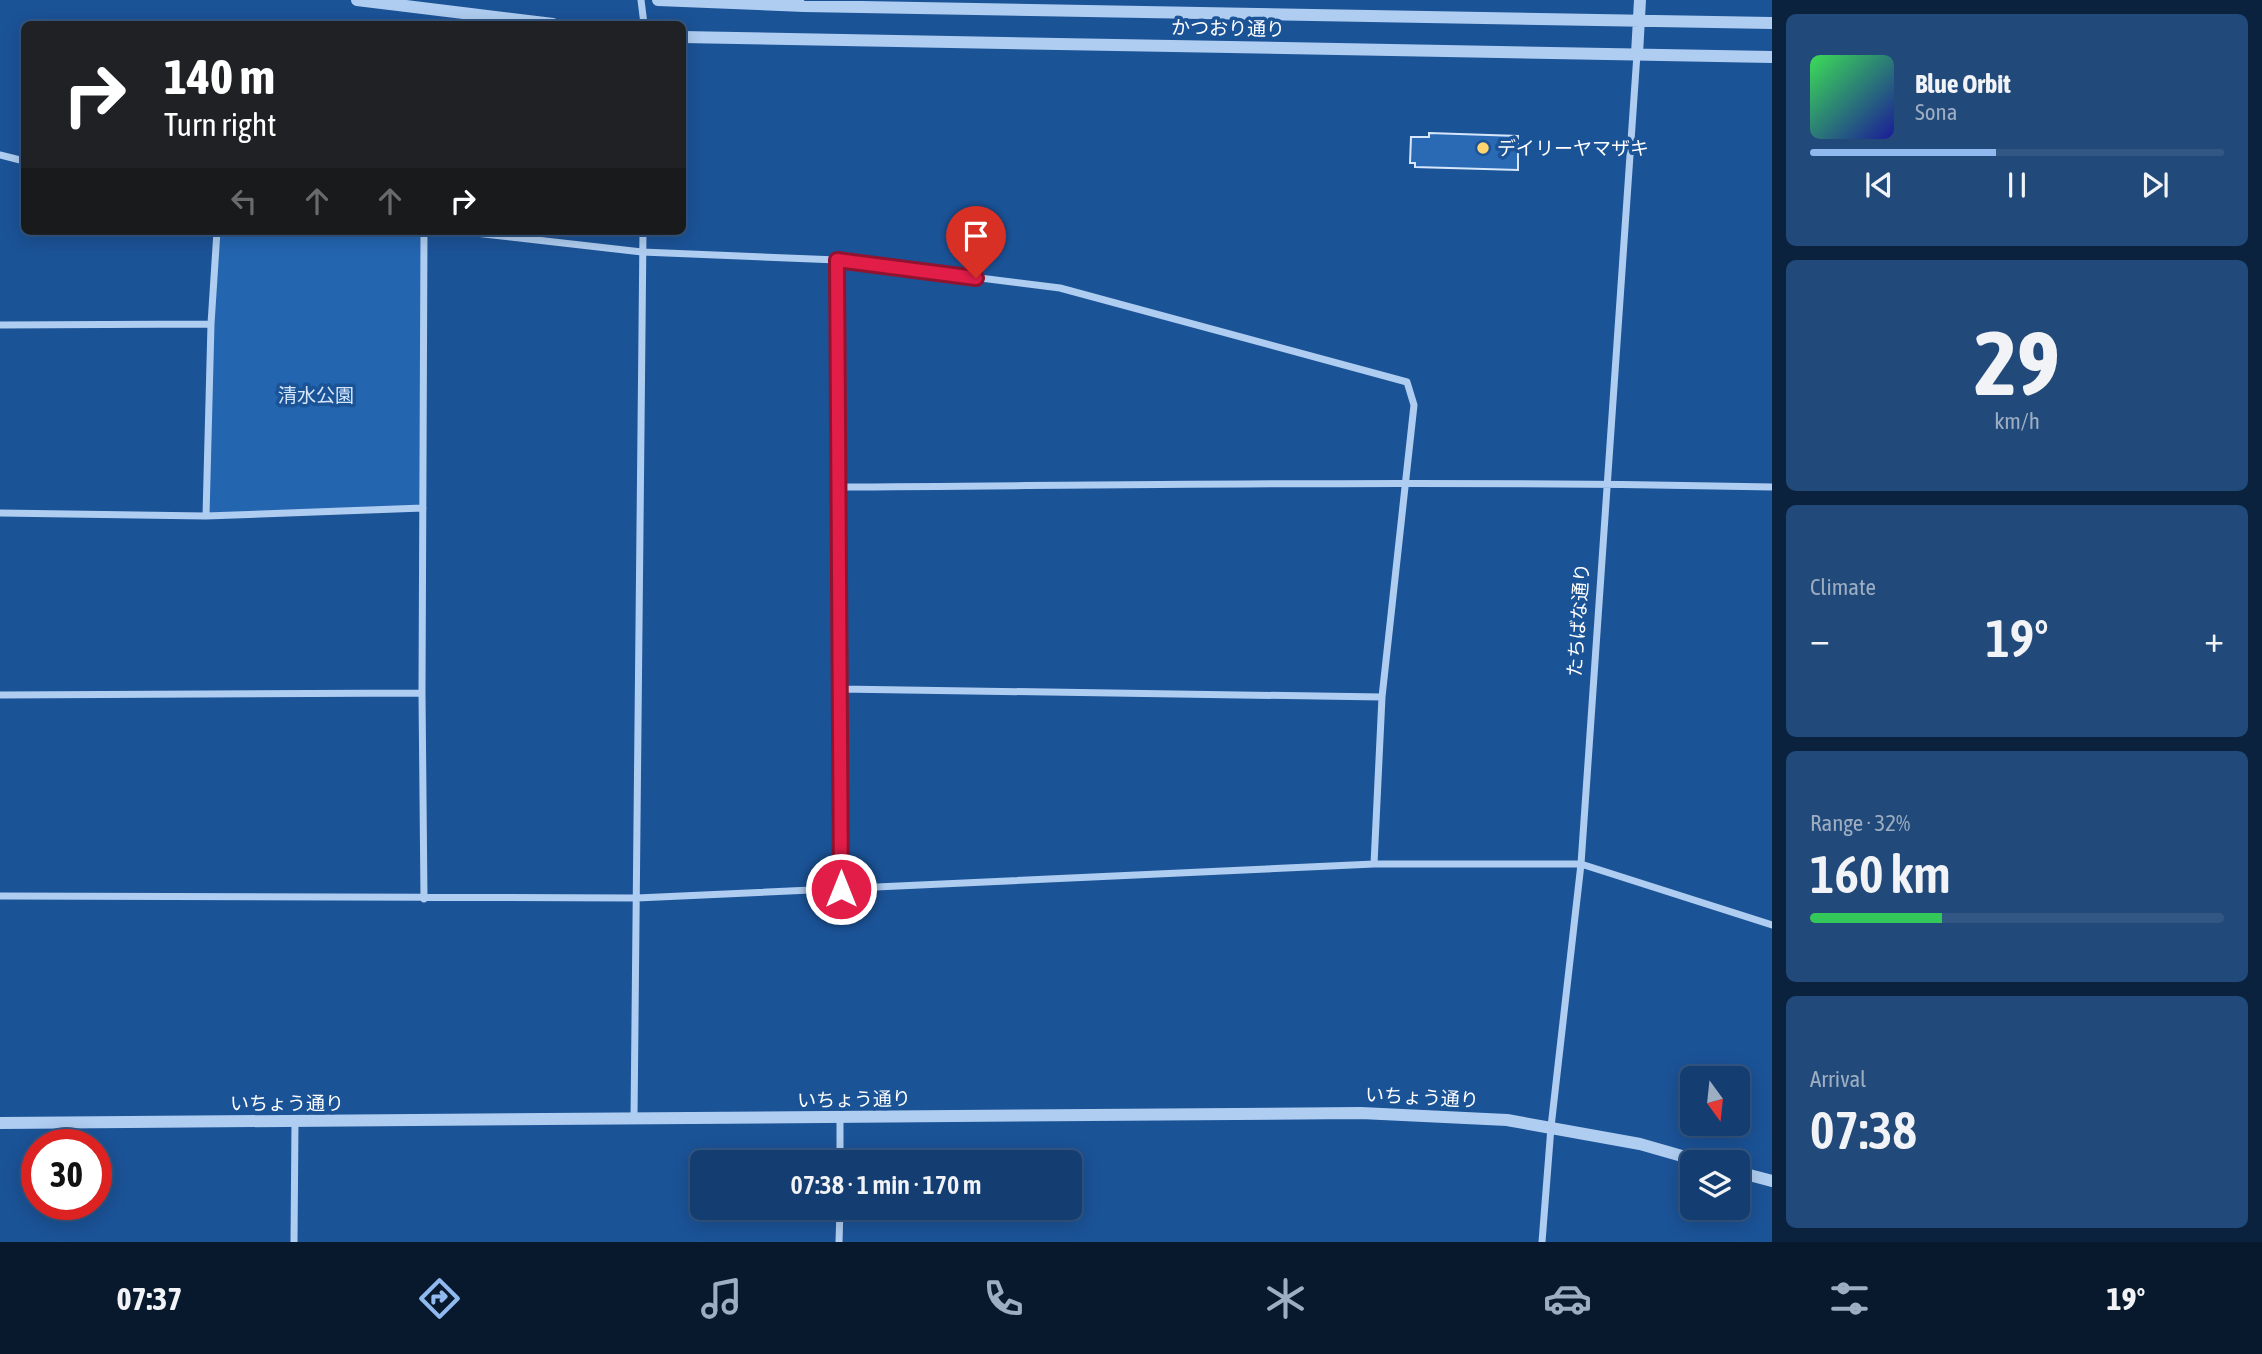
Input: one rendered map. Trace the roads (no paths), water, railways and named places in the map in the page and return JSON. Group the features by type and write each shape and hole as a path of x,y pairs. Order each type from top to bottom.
{"street":[{"path":"357,0 528,21"},
{"path":"640,0 644,21"},
{"name":"かつおり通り","path":"658,0 804,6 1772,23"},
{"name":"たちばな通り","path":"1542,1242 1551,1127 1581,864 1640,0"},
{"name":"かつおり通り","path":"686,37 1772,57"},
{"path":"0,155 21,160"},
{"path":"206,516 211,324 217,235"},
{"path":"424,235 424,899"},
{"path":"493,235 642,252 837,260 1059,288 1407,382 1414,405 1382,697 1374,864"},
{"path":"634,1119 643,235"},
{"path":"837,260 841,889"},
{"path":"0,325 211,324"},
{"path":"840,487 1607,483 1772,487"},
{"path":"0,513 206,516 423,508"},
{"path":"840,689 1382,697"},
{"path":"0,695 422,693"},
{"path":"0,896 637,898 1374,864 1581,864 1772,925"},
{"name":"いちょう通り","path":"0,1124 1361,1113 1507,1120 1640,1144 1680,1155"},
{"path":"840,1118 840,1150"},
{"path":"294,1242 295,1122"},
{"path":"1750,1175 1772,1181"},
{"path":"839,1242 840,1220"}],"place":[{"name":"デイリーヤマザキ","path":"1483,148"}],"park label":[{"name":"清水公園","path":"316,395"}]}
